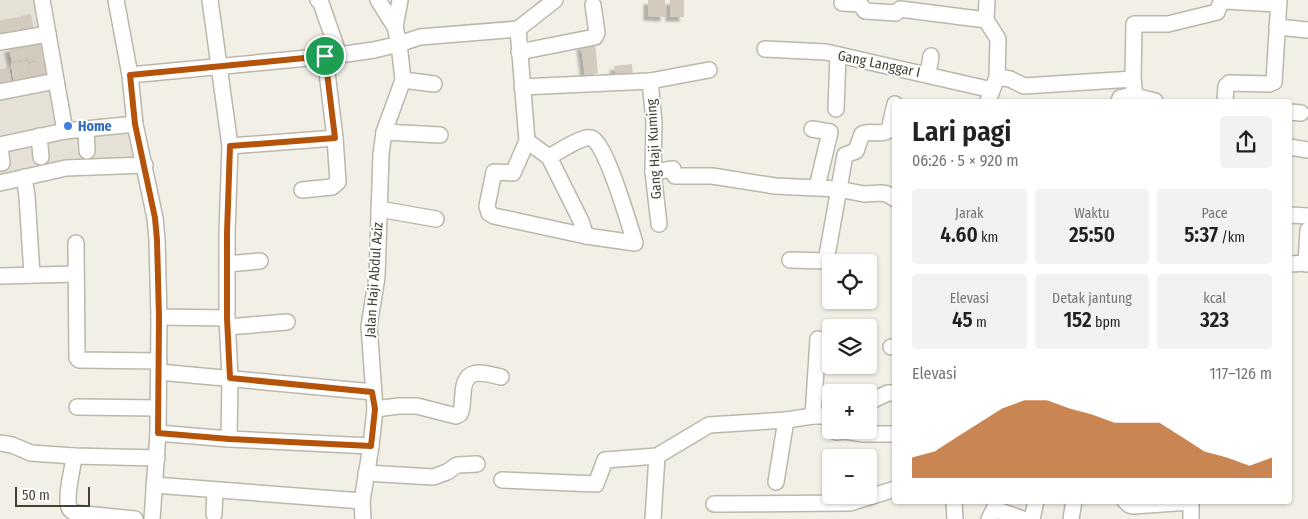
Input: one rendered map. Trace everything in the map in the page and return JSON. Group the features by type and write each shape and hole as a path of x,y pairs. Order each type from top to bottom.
{"street":[{"path":"42,0 65,131"},
{"path":"116,0 130,75 135,124 155,218 157,240 159,317 158,433 152,519"},
{"path":"210,0 230,146 227,264 230,378 229,439"},
{"path":"302,190 332,188 337,184 332,55 321,3 318,0"},
{"path":"378,0 395,27"},
{"path":"395,27 400,0"},
{"path":"130,75 332,55 374,50 420,37 518,29 555,0"},
{"path":"987,0 986,20 998,39 992,89"},
{"path":"1135,96 1133,79 1134,24 1168,24 1217,12 1221,2 1279,2 1274,82 1227,84 1225,99"},
{"path":"842,3 860,4 865,11 896,13 900,9 986,20"},
{"path":"519,52 595,37 597,33 593,5"},
{"name":"Jalan Haji Abdul Aziz","path":"363,519 362,501 375,409 372,392 369,326 377,277 381,154 384,132 403,80 395,27"},
{"path":"1277,27 1308,30"},
{"path":"518,29 527,141 513,173 494,172 487,206 489,213 494,216 586,236 635,243 606,156 596,140 591,138 582,140 549,157"},
{"path":"0,42 48,34"},
{"name":"Gang Langgar I","path":"765,48 826,52 992,89 1010,79 1024,86 1133,79"},
{"path":"836,110 838,55"},
{"path":"928,74 931,56"},
{"path":"650,81 709,70"},
{"path":"403,80 434,84"},
{"path":"0,92 56,81"},
{"name":"Gang Haji Kuming","path":"522,87 650,81 654,122 653,172 659,224"},
{"path":"1120,99 1124,96 1147,99"},
{"path":"790,260 826,261 845,155 856,152 861,136 866,132 883,133 889,130 892,114"},
{"path":"2,163 0,146 65,131 135,124"},
{"path":"86,128 88,151"},
{"path":"812,129 830,132 817,187"},
{"path":"384,132 440,135"},
{"path":"39,136 42,156"},
{"path":"230,146 335,138"},
{"path":"527,141 549,157 581,221 586,236"},
{"path":"1292,147 1308,150"},
{"path":"0,183 66,168 144,165"},
{"path":"653,172 673,169 675,176 712,176 775,186 817,187 864,194 887,194 892,197"},
{"path":"24,177 32,275"},
{"path":"379,209 436,219"},
{"path":"1292,215 1308,216"},
{"path":"1292,264 1307,263 1308,230"},
{"path":"76,243 77,358 79,360 159,366 230,378 372,392"},
{"path":"227,264 260,261"},
{"path":"0,276 75,274"},
{"path":"159,317 228,322 287,322"},
{"path":"813,416 818,339"},
{"path":"375,409 417,406 456,416 462,410 463,385 472,373 483,373 501,377"},
{"path":"877,398 892,392"},
{"path":"77,407 158,408"},
{"path":"502,480 596,484 605,460 657,456 709,425 822,416"},
{"path":"776,482 786,420"},
{"path":"158,433 229,439 371,446"},
{"path":"877,434 892,434"},
{"path":"0,443 12,445 31,453 156,458"},
{"path":"74,456 69,494 69,507 71,511 135,519"},
{"path":"653,519 657,456"},
{"path":"366,473 433,477 447,472 457,465 477,464"},
{"path":"154,485 362,501"},
{"path":"214,514 215,490"},
{"path":"877,493 892,490"},
{"path":"714,504 822,502"},
{"path":"841,519 845,504"},
{"path":"954,504 955,519"},
{"path":"1032,519 1035,504"},
{"path":"1071,519 1074,504"},
{"path":"1130,504 1133,506 1162,504"},
{"path":"1191,504 1192,519"},
{"path":"989,519 994,509 1023,519"}],"shaded area":[{"path":"0,0 50,0 71,123 124,116 134,159 0,181"}],"building":[{"path":"648,0 665,0 665,17 648,16"},
{"path":"670,0 684,0 684,17 670,17"},
{"path":"31,14 34,32 0,41 0,20 19,17 22,30 20,16"},
{"path":"40,43 43,60 28,62 31,81 14,84 11,63 28,61 26,49 27,60 12,62 9,48"},
{"path":"595,43 598,73 585,75 581,45"},
{"path":"44,60 47,76 31,79 29,63"},
{"path":"632,64 633,76 616,76 614,66"},
{"path":"9,68 12,84 0,86 0,69"}],"place":[{"name":"Home","path":"68,126"}],"route":[{"path":"325,56 335,138 230,146 227,318 230,378 372,392 375,409 371,446 229,439 158,433 159,317 157,240 155,218 135,124 130,75 325,56"}]}
